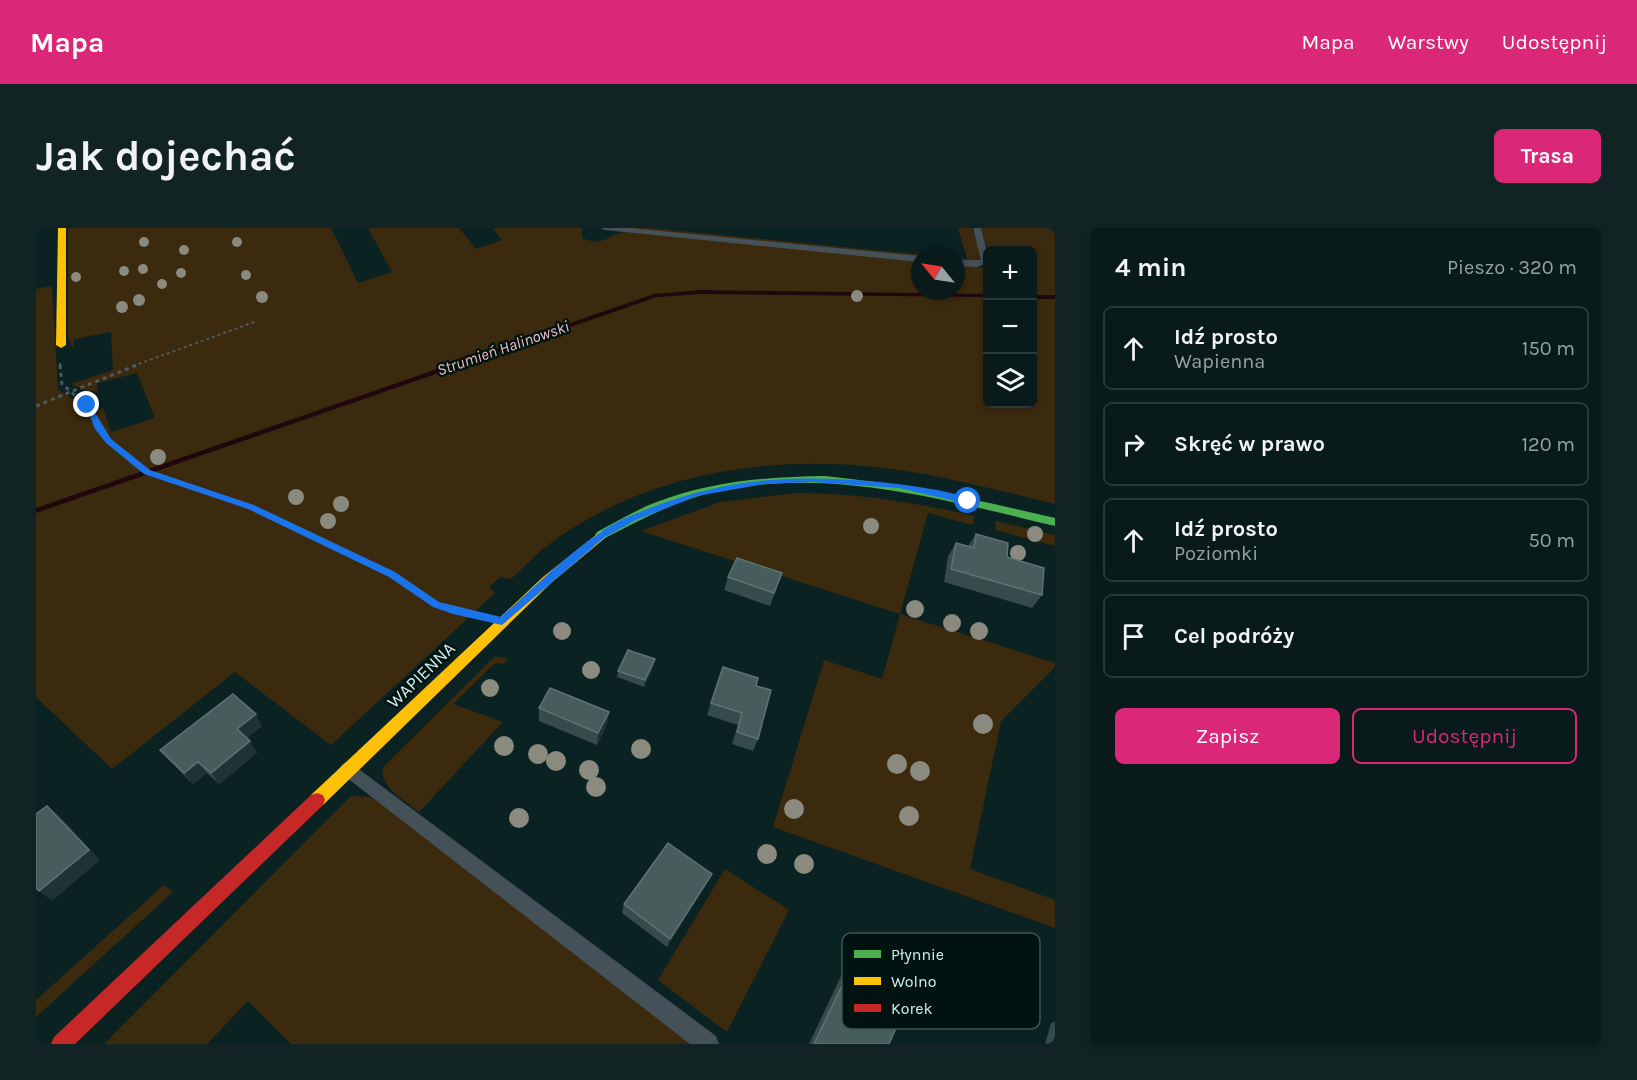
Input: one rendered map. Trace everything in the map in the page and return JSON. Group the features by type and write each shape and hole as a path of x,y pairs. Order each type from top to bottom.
{"street":[{"path":"61,345 62,228"},
{"name":"WAPIENNA","path":"61,1044 502,621 602,534 667,504 724,488 764,481 862,481 899,486 1055,522"}],"lane":[{"path":"605,228 911,259"},
{"path":"965,263 977,264 986,261 977,228"},
{"path":"348,769 708,1044"}],"path":[{"path":"36,406 69,390 257,321"},
{"path":"61,345 61,380 87,405 99,429 109,441 147,472 251,507 392,575 436,604 453,611 502,621"}],"shaded area":[{"path":"68,228 331,228 358,283 392,272 368,228 459,228 476,249 502,240 493,228 582,228 582,238 590,241 602,241 627,232 911,260 911,300 965,300 965,266 983,268 983,408 1037,408 1037,246 987,246 981,228 1055,228 1055,504 940,477 889,468 837,464 785,464 734,470 683,480 635,497 588,519 544,548 511,579 500,577 489,587 495,593 331,745 235,672 112,769 36,697 36,289 52,286 58,390 75,400 87,413 103,408 111,432 155,418 137,373 97,383 98,391 87,391 71,384 113,370 111,332 74,339 73,350 68,336"},
{"path":"622,228 651,228 911,254 911,257"},
{"path":"958,228 972,228 982,257 979,262 965,261 967,259"},
{"path":"794,493 884,499 929,506 974,516 973,525 928,513 900,614 641,531 720,502"},
{"path":"996,521 1055,535 1055,546 995,530"},
{"path":"900,614 1055,663 1055,667 1001,721 970,869 1055,900 1055,928 773,827 824,660 882,679"},
{"path":"495,656 508,659 504,664 495,663 453,704 503,722 419,812 389,787 383,774 383,767"},
{"path":"351,796 370,797 385,806 691,1044 291,1044 248,1001 207,1044 104,1044"},
{"path":"725,869 789,910 727,1032 658,980"},
{"path":"164,885 173,892 36,1017 36,1000"}],"building":[{"path":"976,534 1008,543 1007,557 1044,568 1042,595 951,569 956,543 974,548"},
{"path":"737,558 782,573 774,593 728,577"},
{"path":"628,650 655,659 645,680 618,671"},
{"path":"723,667 758,678 756,686 771,690 758,739 737,732 742,713 711,703"},
{"path":"550,688 609,712 598,733 539,708"},
{"path":"233,694 256,714 237,729 250,741 211,773 198,762 184,773 160,750"},
{"path":"47,806 89,850 39,891 36,888 36,814"},
{"path":"668,843 712,874 670,939 624,904"},
{"path":"842,986 842,1029 895,1029 889,1044 814,1044"}],"waterway":[{"name":"Strumień Halinowski","path":"36,511 656,295 701,292 983,296"},
{"name":"Strumień Halinowski","path":"1037,297 1055,297"}],"traffic: fast":[{"path":"601,535 657,506 713,489 769,480 825,480 882,485 939,495 1055,522"}],"traffic: slow":[{"path":"61,345 62,228"},
{"path":"317,800 547,580 601,535"}],"traffic: jam":[{"path":"61,1044 317,800"}],"route":[{"path":"87,405 99,429 109,441 147,472 251,507 392,575 436,604 453,611 502,621 602,534 633,518 695,494 764,481 862,481 899,486 968,501"}]}
